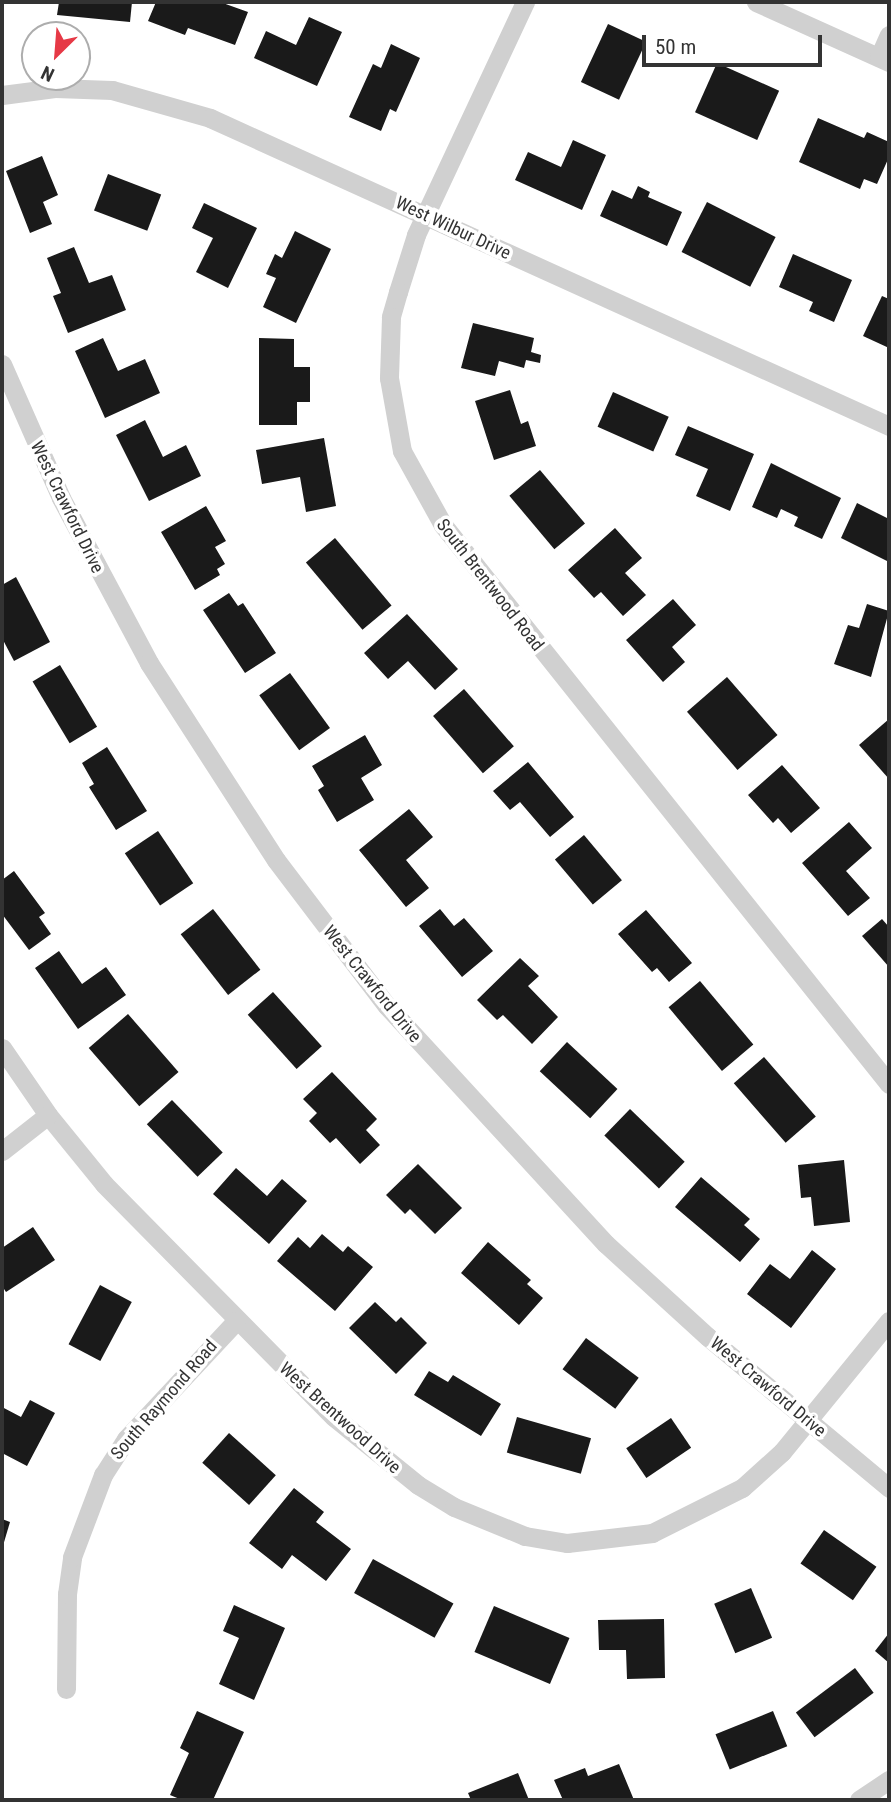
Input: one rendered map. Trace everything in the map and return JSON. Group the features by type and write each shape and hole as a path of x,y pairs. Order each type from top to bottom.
{"street":[{"name":"South Brentwood Road","path":"525,2 416,235 391,317 392,413 412,476 443,525 889,1084"},
{"path":"756,2 884,60 889,35"},
{"name":"West Wilbur Drive","path":"2,95 54,88 112,90 156,100 236,128 889,426"},
{"name":"West Crawford Drive","path":"2,364 61,498 149,663 205,755 310,907 450,1079 606,1244 808,1422 889,1488"},
{"name":"West Brentwood Drive","path":"2,1048 48,1115 104,1184 236,1321 375,1453 454,1507 525,1536 567,1542 616,1540 684,1520 760,1474 808,1422"},
{"path":"2,1151 48,1115"},
{"name":"South Raymond Road","path":"66,1689 72,1557 103,1475 126,1439 236,1321"},
{"path":"808,1422 889,1321"},
{"path":"859,1800 889,1780"}],"building":[{"path":"59,2 132,2 130,22 57,15"},
{"path":"156,2 220,2 248,12 235,45 188,28 185,35 148,21"},
{"path":"309,17 342,32 317,86 254,58 266,31 296,45"},
{"path":"608,24 646,42 619,100 581,82"},
{"path":"391,44 420,58 396,112 390,109 381,131 349,117 373,64 381,68"},
{"path":"717,63 779,91 757,140 695,112"},
{"path":"818,118 864,138 867,132 889,142 889,157 877,184 864,179 860,189 799,162"},
{"path":"573,140 606,155 582,210 515,180 528,152 561,167"},
{"path":"42,156 58,195 43,202 52,224 30,233 6,171"},
{"path":"108,174 161,194 147,231 94,210"},
{"path":"638,186 650,192 648,197 682,212 667,246 600,216 612,190 632,199"},
{"path":"707,202 776,237 750,287 682,252"},
{"path":"204,203 257,228 228,288 196,272 213,238 192,228"},
{"path":"295,231 331,249 296,323 263,307 276,278 266,274 275,254 282,258"},
{"path":"74,247 89,283 112,275 126,310 68,333 53,296 61,293 47,258"},
{"path":"793,254 852,280 834,322 809,311 813,302 779,287"},
{"path":"882,296 889,299 889,348 863,336"},
{"path":"473,323 534,338 531,352 541,355 540,363 526,360 524,368 499,361 495,376 461,368"},
{"path":"103,338 118,371 145,359 160,393 105,418 75,351"},
{"path":"259,338 294,339 294,367 310,367 310,402 297,402 297,425 259,425"},
{"path":"510,390 521,424 528,421 536,446 494,460 475,401"},
{"path":"613,392 669,417 653,452 598,427"},
{"path":"145,420 163,457 186,445 201,476 149,501 116,435"},
{"path":"688,426 754,454 730,511 696,496 708,469 675,455"},
{"path":"324,438 336,506 306,512 300,477 262,484 256,450"},
{"path":"771,463 841,498 822,539 794,526 798,517 781,509 777,518 752,507"},
{"path":"540,470 585,524 554,549 509,496"},
{"path":"857,503 889,519 889,562 841,538"},
{"path":"206,506 226,541 215,547 225,564 217,569 220,575 195,590 161,532"},
{"path":"615,528 642,558 625,573 646,595 623,616 601,592 594,598 568,570"},
{"path":"335,538 392,605 362,630 306,562"},
{"path":"16,577 50,642 14,661 2,638 2,585"},
{"path":"229,593 238,606 243,603 276,653 245,673 203,610"},
{"path":"673,599 696,625 672,647 685,662 663,682 626,640"},
{"path":"867,604 889,611 871,677 834,664 848,625 859,628"},
{"path":"407,614 458,669 435,690 408,661 388,679 364,653"},
{"path":"60,665 97,727 70,743 33,681"},
{"path":"290,673 330,728 299,750 259,695"},
{"path":"727,677 778,735 738,770 687,712"},
{"path":"464,689 514,746 483,773 433,716"},
{"path":"889,719 889,779 859,745"},
{"path":"365,735 382,765 361,778 374,800 337,822 318,790 324,786 312,766"},
{"path":"107,747 147,811 116,830 89,787 94,784 82,763"},
{"path":"528,762 574,817 550,837 520,802 510,810 493,791"},
{"path":"782,765 820,808 791,833 778,818 773,823 748,795"},
{"path":"409,809 433,837 406,860 429,888 406,907 359,850"},
{"path":"849,822 872,848 846,871 870,898 848,916 802,863"},
{"path":"158,831 193,883 160,906 125,853"},
{"path":"584,835 622,880 593,905 555,859"},
{"path":"14,871 45,913 39,917 51,934 29,950 2,914 2,880"},
{"path":"213,909 260,970 228,995 181,934"},
{"path":"440,909 454,926 464,918 493,951 462,977 419,926"},
{"path":"646,910 692,963 669,982 657,968 652,972 618,934"},
{"path":"882,919 889,927 889,967 862,936"},
{"path":"59,951 82,984 106,967 126,995 78,1029 35,968"},
{"path":"520,958 539,976 528,986 558,1017 532,1044 503,1015 497,1020 477,1000"},
{"path":"700,981 753,1045 722,1071 669,1007"},
{"path":"273,992 322,1046 297,1069 248,1015"},
{"path":"128,1014 179,1072 139,1106 89,1048"},
{"path":"567,1042 617,1089 590,1118 540,1071"},
{"path":"764,1057 816,1117 786,1143 734,1083"},
{"path":"332,1072 377,1119 366,1130 380,1145 360,1164 336,1138 330,1143 309,1121 317,1113 303,1099"},
{"path":"172,1100 223,1153 198,1177 147,1124"},
{"path":"630,1109 685,1162 659,1188 604,1136"},
{"path":"844,1160 850,1222 814,1226 811,1197 801,1198 798,1165"},
{"path":"418,1164 462,1208 435,1234 410,1209 405,1214 386,1195"},
{"path":"236,1168 267,1196 282,1179 307,1201 269,1244 213,1194"},
{"path":"701,1177 750,1219 744,1225 760,1239 740,1262 675,1207"},
{"path":"33,1227 55,1260 6,1292 2,1286 2,1248"},
{"path":"322,1234 343,1252 348,1246 373,1267 335,1311 277,1261 298,1237 310,1248"},
{"path":"488,1242 531,1280 527,1284 543,1298 519,1325 461,1273"},
{"path":"812,1250 836,1269 791,1328 747,1294 770,1264 790,1279"},
{"path":"100,1285 132,1302 100,1361 69,1344"},
{"path":"375,1302 396,1322 401,1317 427,1343 396,1374 349,1328"},
{"path":"586,1338 639,1378 615,1409 563,1369"},
{"path":"429,1371 448,1382 453,1375 501,1404 481,1436 414,1395"},
{"path":"30,1400 55,1413 27,1466 2,1453 2,1407 21,1417"},
{"path":"517,1417 591,1438 581,1474 507,1453"},
{"path":"671,1418 691,1448 646,1478 626,1448"},
{"path":"229,1433 276,1475 249,1505 202,1463"},
{"path":"294,1488 324,1512 316,1522 351,1549 326,1581 292,1555 282,1569 249,1543"},
{"path":"2,1519 10,1522 2,1549"},
{"path":"824,1530 876,1567 853,1600 800,1564"},
{"path":"373,1559 453,1604 435,1638 354,1593"},
{"path":"751,1588 772,1638 735,1653 714,1604"},
{"path":"234,1605 285,1628 254,1700 219,1684 239,1638 223,1631"},
{"path":"494,1606 569,1638 550,1684 474,1652"},
{"path":"664,1619 665,1678 627,1679 626,1650 599,1650 598,1620"},
{"path":"889,1633 889,1663 875,1651"},
{"path":"855,1668 874,1693 815,1737 796,1713"},
{"path":"197,1711 244,1732 213,1800 182,1800 170,1795 189,1753 180,1748"},
{"path":"773,1711 787,1746 730,1769 716,1734"},
{"path":"619,1764 634,1800 563,1800 554,1780 585,1768 588,1776"},
{"path":"518,1773 529,1800 471,1800 468,1793"}]}
